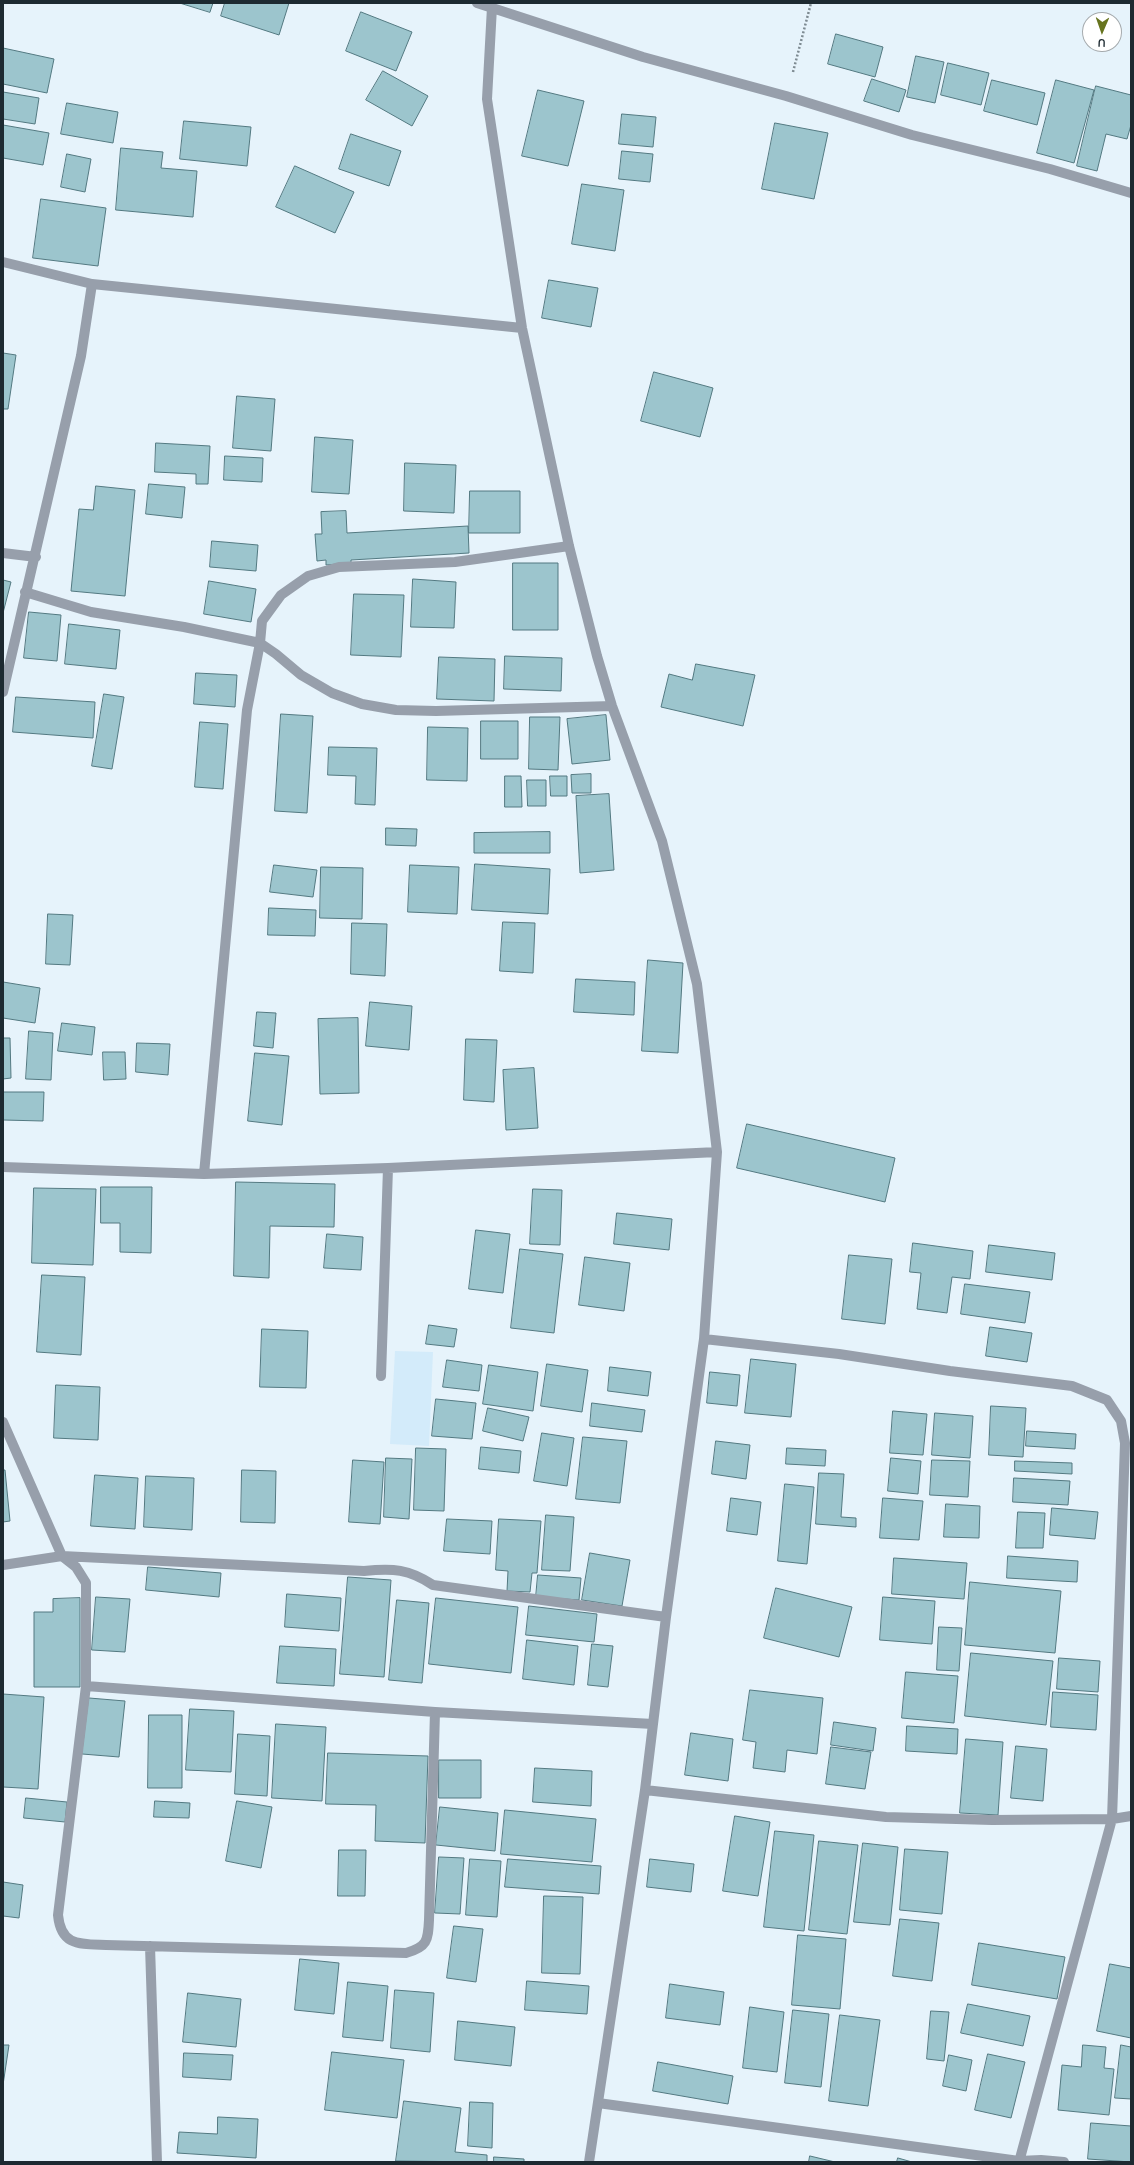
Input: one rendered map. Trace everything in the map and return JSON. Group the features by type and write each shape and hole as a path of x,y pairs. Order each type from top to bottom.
{"street":[{"path":"477,3 643,57 786,96 912,135 1050,169 1131,193"},
{"path":"492,7 487,99 522,328 569,546 597,656 612,706 662,841 697,984 717,1152 704,1339 666,1617 645,1790 588,2162"},
{"path":"3,262 92,284 522,328"},
{"path":"3,692 25,592 36,557 81,356 92,284"},
{"path":"204,1174 247,710 260,643 262,621 281,595 308,576 339,566 455,562 569,546"},
{"path":"3,553 36,557"},
{"path":"25,592 91,612 184,627 260,643 301,675 332,693 362,704 396,710 436,711 612,706"},
{"path":"3,1167 204,1174 388,1168 717,1152"},
{"path":"380,1376 388,1168"},
{"path":"704,1339 839,1354 950,1371 1072,1386 1107,1400 1121,1421 1125,1443 1112,1819 1019,2161"},
{"path":"3,1422 62,1556 76,1567 86,1583 86,1686 58,1915 59,1928 65,1937 80,1944 406,1953 419,1949 426,1942 429,1920 435,1712"},
{"path":"3,1565 62,1556 364,1571 384,1569 402,1570 418,1575 433,1585 666,1617"},
{"path":"86,1686 435,1712 653,1724"},
{"path":"645,1790 886,1817 992,1820 1112,1819 1131,1816"},
{"path":"150,1946 156,2162"},
{"path":"598,2103 1019,2161 1041,2160 1064,2162"}],"path":[{"path":"786,96 811,3"}],"shaded area":[{"path":"395,1351 433,1352 429,1446 390,1444"}],"building":[{"path":"180,3 213,3 210,12"},
{"path":"225,3 289,3 279,35 221,16"},
{"path":"361,12 412,32 396,71 346,51"},
{"path":"836,34 883,47 875,77 828,64"},
{"path":"3,48 54,59 47,93 3,84"},
{"path":"916,56 944,62 935,103 907,97"},
{"path":"948,63 989,73 981,105 941,95"},
{"path":"383,71 428,96 412,126 366,100"},
{"path":"872,79 906,90 899,112 864,101"},
{"path":"992,80 1045,93 1037,125 984,111"},
{"path":"1056,80 1094,90 1074,163 1037,153"},
{"path":"1096,86 1131,95 1131,125 1127,139 1106,134 1097,171 1077,166"},
{"path":"538,90 584,101 568,166 522,156"},
{"path":"3,92 39,98 35,124 3,119"},
{"path":"67,103 118,112 113,143 61,134"},
{"path":"622,114 656,117 653,147 619,144"},
{"path":"184,121 251,127 247,166 180,159"},
{"path":"775,123 828,133 814,199 762,189"},
{"path":"3,125 49,133 43,165 3,158"},
{"path":"351,134 401,151 389,186 339,169"},
{"path":"121,148 163,152 161,168 197,171 193,217 116,210"},
{"path":"622,151 653,154 650,182 619,179"},
{"path":"67,154 91,159 85,192 61,187"},
{"path":"295,166 354,192 335,233 276,207"},
{"path":"582,184 624,190 615,251 572,244"},
{"path":"41,199 106,208 98,266 33,258"},
{"path":"549,280 598,288 591,327 542,318"},
{"path":"3,353 16,355 8,409 3,409"},
{"path":"654,372 713,388 700,437 641,421"},
{"path":"237,396 275,399 271,451 233,448"},
{"path":"315,437 353,440 349,494 312,492"},
{"path":"156,443 210,446 208,484 196,484 196,474 155,472"},
{"path":"225,456 263,458 262,482 224,480"},
{"path":"405,463 456,465 454,513 404,511"},
{"path":"149,484 185,487 182,518 146,514"},
{"path":"96,486 135,490 125,596 71,591 79,509 93,510"},
{"path":"470,491 520,491 520,533 469,533"},
{"path":"346,511 347,533 468,526 469,553 351,560 351,563 326,565 326,560 317,561 315,534 322,534 321,512"},
{"path":"212,541 258,545 256,571 210,567"},
{"path":"513,563 558,563 558,630 513,630"},
{"path":"413,579 456,582 454,628 411,627"},
{"path":"3,580 11,582 3,613"},
{"path":"209,581 256,589 251,622 204,614"},
{"path":"354,594 404,595 401,657 351,655"},
{"path":"29,612 61,615 57,661 24,658"},
{"path":"69,624 120,630 116,669 65,664"},
{"path":"505,656 562,658 561,691 504,689"},
{"path":"439,657 495,659 494,701 437,699"},
{"path":"696,664 755,675 743,726 661,707 669,674 692,680"},
{"path":"196,673 237,675 235,707 194,704"},
{"path":"104,694 124,697 112,769 92,766"},
{"path":"16,697 95,702 93,738 13,732"},
{"path":"281,714 313,716 307,813 275,811"},
{"path":"606,715 610,760 572,764 567,719"},
{"path":"530,717 560,717 558,770 529,769"},
{"path":"481,721 518,721 518,759 481,759"},
{"path":"200,722 228,724 223,789 195,787"},
{"path":"428,727 468,728 467,781 427,780"},
{"path":"329,747 377,748 375,805 355,804 356,776 328,775"},
{"path":"591,774 591,793 572,793 571,775"},
{"path":"505,776 521,776 522,807 505,807"},
{"path":"550,776 567,776 567,796 551,796"},
{"path":"527,780 546,780 546,806 528,806"},
{"path":"609,794 614,870 580,873 576,796"},
{"path":"386,828 417,829 416,846 386,845"},
{"path":"550,832 550,853 474,853 474,833"},
{"path":"475,864 550,869 548,914 472,910"},
{"path":"274,865 317,870 313,897 270,892"},
{"path":"410,865 459,867 457,914 408,912"},
{"path":"321,867 363,868 362,919 320,918"},
{"path":"269,908 316,910 315,936 268,935"},
{"path":"48,914 73,915 70,965 46,964"},
{"path":"503,922 535,923 533,973 500,971"},
{"path":"352,923 387,924 385,976 351,974"},
{"path":"648,960 683,963 678,1053 642,1051"},
{"path":"576,979 635,982 634,1015 574,1012"},
{"path":"3,982 40,988 35,1023 3,1018"},
{"path":"370,1002 412,1006 409,1050 366,1046"},
{"path":"257,1012 276,1013 273,1048 254,1046"},
{"path":"358,1018 359,1093 320,1094 318,1019"},
{"path":"62,1023 95,1027 92,1055 58,1051"},
{"path":"29,1031 53,1033 51,1080 26,1079"},
{"path":"3,1038 10,1038 11,1078 3,1079"},
{"path":"466,1039 497,1040 494,1102 464,1100"},
{"path":"137,1043 170,1044 168,1075 136,1072"},
{"path":"103,1052 125,1052 126,1079 104,1080"},
{"path":"255,1053 289,1056 282,1125 248,1121"},
{"path":"534,1068 538,1128 506,1130 503,1070"},
{"path":"3,1092 44,1092 43,1121 3,1120"},
{"path":"747,1124 895,1158 885,1202 737,1168"},
{"path":"236,1182 335,1184 334,1227 270,1226 269,1278 234,1276"},
{"path":"101,1187 152,1187 151,1253 120,1252 120,1223 101,1223"},
{"path":"34,1188 96,1189 93,1265 32,1263"},
{"path":"533,1189 562,1190 560,1245 530,1244"},
{"path":"617,1213 672,1219 669,1250 614,1244"},
{"path":"476,1230 510,1234 503,1293 469,1289"},
{"path":"327,1234 363,1237 361,1270 324,1268"},
{"path":"913,1243 973,1251 970,1279 952,1277 947,1313 917,1309 921,1273 910,1272"},
{"path":"989,1245 1055,1253 1052,1280 986,1272"},
{"path":"520,1249 563,1254 554,1333 511,1328"},
{"path":"849,1255 892,1259 885,1324 842,1319"},
{"path":"585,1257 630,1263 624,1311 579,1305"},
{"path":"42,1275 85,1277 81,1355 37,1352"},
{"path":"965,1284 1030,1292 1025,1323 961,1314"},
{"path":"429,1325 457,1329 454,1347 426,1344"},
{"path":"990,1327 1032,1333 1027,1362 986,1356"},
{"path":"262,1329 308,1331 306,1388 260,1387"},
{"path":"751,1359 796,1364 791,1417 745,1413"},
{"path":"447,1360 482,1365 479,1391 443,1387"},
{"path":"547,1364 588,1370 582,1412 541,1406"},
{"path":"489,1365 538,1372 533,1411 483,1404"},
{"path":"610,1367 651,1372 648,1396 608,1391"},
{"path":"710,1372 740,1375 737,1406 707,1403"},
{"path":"56,1385 100,1387 98,1440 54,1438"},
{"path":"436,1399 476,1403 472,1439 432,1436"},
{"path":"592,1403 645,1410 642,1432 590,1426"},
{"path":"991,1406 1026,1408 1023,1457 989,1455"},
{"path":"488,1408 529,1417 523,1441 483,1431"},
{"path":"893,1411 927,1414 923,1455 890,1453"},
{"path":"935,1413 973,1416 970,1458 932,1455"},
{"path":"1027,1431 1076,1434 1075,1449 1026,1446"},
{"path":"542,1433 574,1438 567,1486 534,1481"},
{"path":"583,1437 627,1441 620,1503 576,1499"},
{"path":"716,1441 750,1445 746,1479 712,1474"},
{"path":"481,1447 521,1451 519,1473 479,1469"},
{"path":"416,1448 446,1449 444,1511 414,1510"},
{"path":"787,1448 826,1450 825,1466 786,1464"},
{"path":"386,1458 412,1459 409,1519 384,1517"},
{"path":"891,1458 921,1461 918,1494 888,1491"},
{"path":"353,1460 384,1462 380,1524 349,1522"},
{"path":"932,1460 970,1461 968,1497 930,1495"},
{"path":"1015,1461 1072,1463 1072,1474 1015,1471"},
{"path":"3,1470 5,1470 10,1521 3,1522"},
{"path":"242,1470 276,1471 275,1523 241,1522"},
{"path":"819,1473 844,1474 841,1517 856,1518 856,1527 816,1524"},
{"path":"95,1475 138,1478 135,1529 91,1526"},
{"path":"146,1476 194,1478 192,1530 144,1527"},
{"path":"1014,1478 1070,1481 1068,1505 1013,1502"},
{"path":"785,1484 814,1487 807,1564 778,1561"},
{"path":"731,1498 761,1502 757,1535 727,1531"},
{"path":"883,1498 923,1501 919,1540 880,1538"},
{"path":"946,1504 980,1506 979,1538 944,1537"},
{"path":"1052,1508 1098,1512 1095,1539 1050,1535"},
{"path":"1018,1512 1045,1513 1043,1548 1016,1548"},
{"path":"546,1515 574,1517 570,1571 542,1570"},
{"path":"447,1519 492,1521 490,1554 444,1551"},
{"path":"499,1519 541,1521 537,1573 532,1573 530,1592 507,1591 508,1571 496,1570"},
{"path":"590,1553 630,1560 622,1606 582,1600"},
{"path":"1008,1556 1078,1561 1077,1582 1007,1578"},
{"path":"894,1558 967,1563 964,1599 892,1594"},
{"path":"148,1567 221,1573 219,1597 146,1590"},
{"path":"538,1575 581,1578 579,1600 536,1597"},
{"path":"348,1577 391,1580 384,1677 340,1674"},
{"path":"970,1582 1061,1591 1055,1653 965,1645"},
{"path":"776,1588 852,1607 839,1657 764,1638"},
{"path":"287,1594 341,1598 339,1631 285,1627"},
{"path":"96,1597 130,1599 125,1652 92,1650"},
{"path":"883,1597 935,1601 932,1644 880,1640"},
{"path":"80,1598 80,1687 34,1687 34,1612 53,1612 53,1599"},
{"path":"436,1598 518,1607 511,1673 429,1664"},
{"path":"397,1600 429,1603 422,1683 389,1680"},
{"path":"529,1606 597,1614 594,1642 526,1635"},
{"path":"939,1627 962,1628 959,1671 937,1670"},
{"path":"527,1640 578,1646 574,1685 523,1679"},
{"path":"592,1644 613,1646 608,1687 588,1685"},
{"path":"280,1646 336,1649 334,1686 277,1683"},
{"path":"971,1653 1053,1661 1046,1725 965,1716"},
{"path":"1059,1658 1100,1661 1098,1692 1057,1689"},
{"path":"906,1672 958,1676 954,1723 902,1718"},
{"path":"750,1690 823,1698 817,1754 787,1750 785,1772 753,1768 756,1742 743,1740"},
{"path":"1053,1692 1098,1695 1096,1730 1051,1727"},
{"path":"3,1694 44,1697 38,1789 3,1787"},
{"path":"89,1698 125,1701 119,1757 82,1754"},
{"path":"190,1709 234,1711 231,1772 186,1770"},
{"path":"149,1715 182,1715 182,1788 148,1788"},
{"path":"834,1722 876,1728 873,1751 831,1745"},
{"path":"276,1724 326,1727 322,1801 272,1798"},
{"path":"907,1726 958,1729 957,1754 906,1751"},
{"path":"691,1733 733,1739 728,1781 685,1775"},
{"path":"238,1734 270,1736 267,1796 235,1794"},
{"path":"966,1739 1003,1742 998,1815 960,1813"},
{"path":"1016,1746 1047,1749 1043,1801 1011,1798"},
{"path":"831,1747 871,1752 865,1789 826,1784"},
{"path":"328,1753 428,1756 425,1843 375,1841 376,1805 326,1804"},
{"path":"439,1760 481,1760 481,1798 439,1798"},
{"path":"535,1768 592,1771 591,1806 533,1802"},
{"path":"26,1798 67,1802 65,1822 24,1818"},
{"path":"155,1801 190,1803 189,1818 154,1817"},
{"path":"237,1801 272,1807 261,1868 226,1861"},
{"path":"440,1807 498,1813 495,1851 436,1845"},
{"path":"505,1810 596,1819 592,1862 501,1854"},
{"path":"735,1816 770,1822 758,1896 723,1891"},
{"path":"775,1831 814,1835 804,1931 764,1927"},
{"path":"819,1841 858,1845 847,1934 809,1930"},
{"path":"863,1843 898,1847 890,1925 854,1922"},
{"path":"905,1849 948,1852 942,1914 900,1910"},
{"path":"339,1850 366,1850 365,1896 338,1896"},
{"path":"439,1857 464,1858 460,1914 435,1913"},
{"path":"470,1859 501,1861 497,1917 466,1915"},
{"path":"508,1859 601,1866 599,1894 505,1887"},
{"path":"650,1859 694,1864 691,1892 647,1887"},
{"path":"3,1882 23,1885 19,1918 3,1916"},
{"path":"544,1896 583,1897 580,1974 542,1973"},
{"path":"900,1919 939,1923 932,1981 893,1976"},
{"path":"454,1926 483,1929 476,1982 447,1978"},
{"path":"798,1935 846,1939 840,2009 792,2005"},
{"path":"979,1943 1065,1957 1057,1999 972,1985"},
{"path":"300,1959 339,1963 334,2014 295,2010"},
{"path":"1110,1964 1131,1968 1131,2038 1097,2031"},
{"path":"527,1981 589,1986 587,2014 525,2010"},
{"path":"348,1982 388,1986 383,2041 343,2037"},
{"path":"670,1984 724,1992 720,2025 666,2018"},
{"path":"395,1990 434,1993 430,2052 391,2048"},
{"path":"188,1993 241,1999 236,2047 183,2042"},
{"path":"968,2004 1030,2016 1023,2046 961,2033"},
{"path":"750,2007 784,2012 777,2072 743,2068"},
{"path":"793,2010 829,2014 821,2087 785,2083"},
{"path":"931,2011 949,2012 944,2061 927,2059"},
{"path":"840,2015 880,2020 868,2106 829,2101"},
{"path":"458,2021 515,2027 511,2066 455,2060"},
{"path":"3,2045 9,2045 3,2085"},
{"path":"1083,2045 1106,2047 1104,2068 1114,2069 1109,2115 1058,2110 1062,2065 1081,2067"},
{"path":"1121,2045 1131,2047 1131,2099 1115,2098"},
{"path":"332,2052 404,2060 397,2118 325,2110"},
{"path":"184,2053 233,2055 231,2080 183,2077"},
{"path":"988,2054 1025,2062 1011,2118 975,2110"},
{"path":"949,2055 972,2060 966,2091 943,2086"},
{"path":"658,2062 733,2076 728,2104 653,2091"},
{"path":"404,2101 461,2108 455,2152 487,2155 487,2162 396,2161"},
{"path":"470,2102 493,2103 492,2148 468,2146"},
{"path":"218,2117 258,2119 256,2158 177,2153 179,2132 217,2134"},
{"path":"1091,2123 1131,2126 1131,2162 1088,2159"},
{"path":"810,2156 835,2162 809,2162"},
{"path":"494,2157 524,2159 524,2162 494,2162"},
{"path":"898,2158 912,2162 897,2162"}]}
